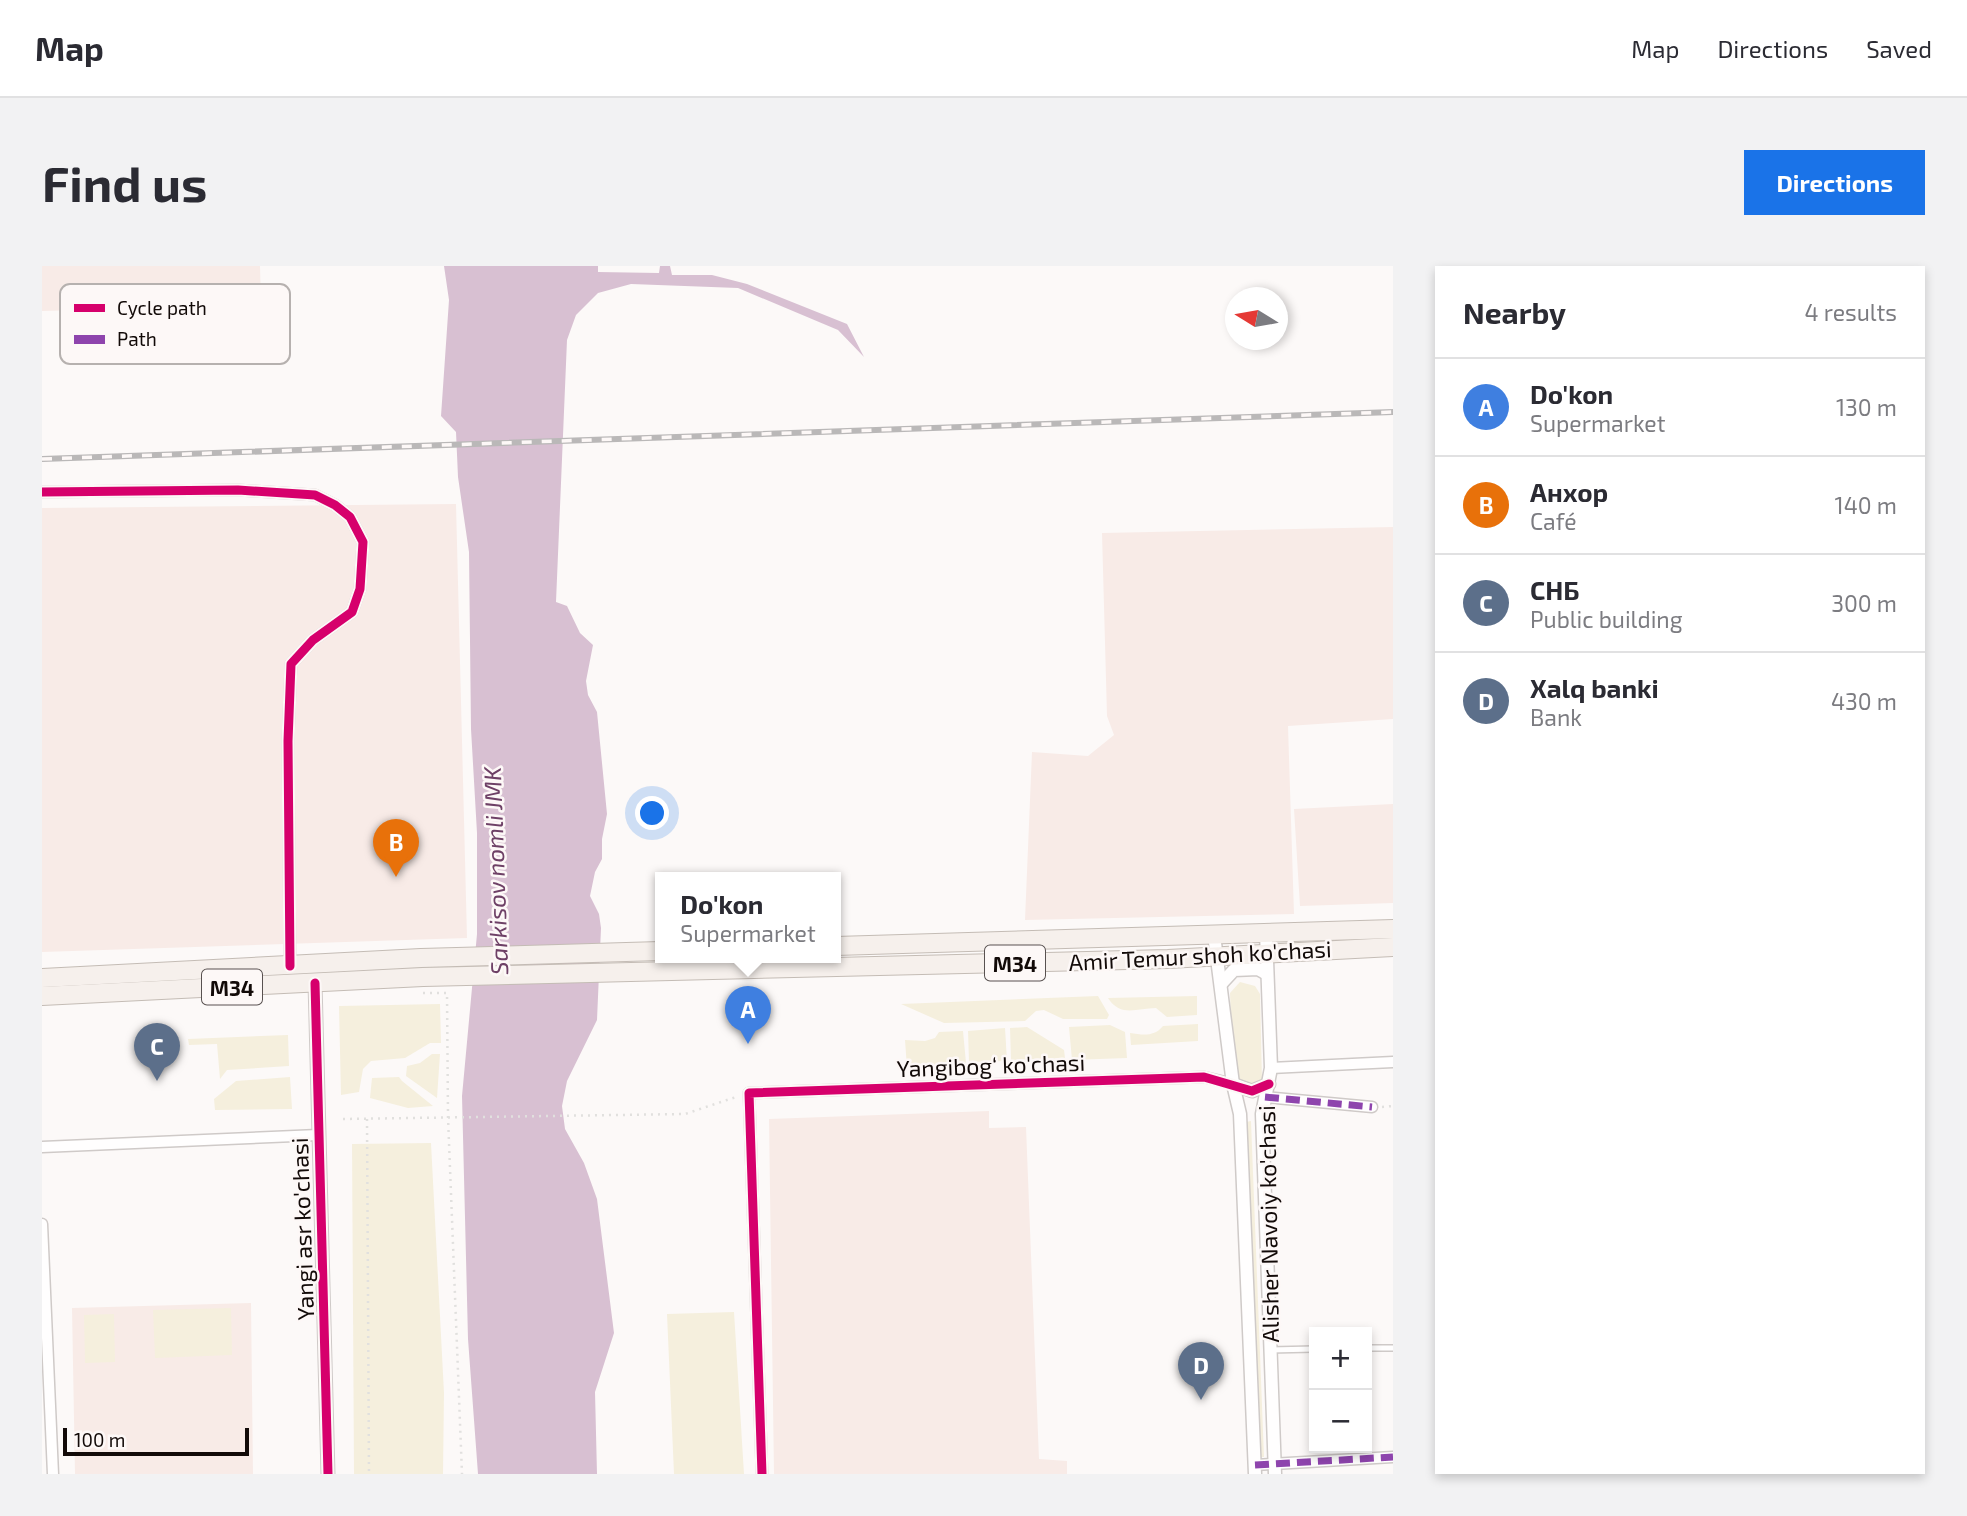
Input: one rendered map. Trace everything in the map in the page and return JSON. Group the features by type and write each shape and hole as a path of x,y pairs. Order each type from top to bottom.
{"highway":[{"name":"Amir Temur shoh ko'chasi","path":"841,946 1393,929"},
{"name":"Amir Temur shoh ko'chasi","path":"42,996 315,983 422,985 637,971 1218,956 1393,947"},
{"name":"M34","path":"42,978 421,958 655,951"}],"street":[{"path":"42,492 238,490 315,495 351,517 363,542 360,589 352,612 313,640 291,664 288,741 290,966"},
{"name":"Alisher Navoiy ko'chasi","path":"1266,933 1271,1068 1262,1114 1275,1468"},
{"name":"Alisher Navoiy ko'chasi","path":"1214,935 1233,1084 1240,1114 1255,1469"},
{"path":"1222,984 1234,970 1258,969 1267,974"},
{"name":"Yangi asr ko'chasi","path":"315,983 328,1474"},
{"path":"1271,1068 1393,1062"},
{"name":"Yangibog‘ ko'chasi","path":"749,1093 1204,1077 1233,1084"},
{"path":"1233,1084 1252,1091 1267,1090 1372,1107"},
{"path":"749,1093 762,1474"},
{"path":"42,1147 318,1135"},
{"path":"42,1224 53,1474"},
{"path":"1255,1469 1393,1457"}],"lane":[{"path":"1372,1348 1393,1348"},
{"path":"1270,1350 1309,1349"}],"path":[{"path":"422,985 447,993 462,1474"},
{"path":"343,1119 685,1114 749,1093"},
{"path":"367,1119 369,1474"}],"shaded area":[{"path":"42,266 260,266 260,284 60,284 60,311 42,311"},
{"path":"456,504 467,938 42,952 42,508"},
{"path":"1393,527 1393,719 1288,726 1294,914 1025,920 1032,752 1088,756 1114,735 1107,716 1102,533"},
{"path":"1393,804 1393,903 1300,906 1294,809"},
{"path":"1240,982 1255,986 1260,994 1262,1081 1256,1092 1233,1082 1230,993"},
{"path":"1098,996 1109,1015 1107,1019 1063,1019 1044,1010 1036,1011 1025,1021 944,1023 901,1004"},
{"path":"1197,996 1197,1015 1167,1017 1156,1008 1124,1010 1108,998"},
{"path":"440,1004 441,1043 430,1043 405,1058 371,1061 363,1069 359,1092 341,1095 339,1006"},
{"path":"1198,1024 1198,1041 1131,1045 1130,1033 1148,1034 1163,1026"},
{"path":"1110,1025 1125,1032 1127,1058 1072,1060 1069,1027"},
{"path":"1027,1027 1064,1050 1065,1058 1011,1060 1010,1028"},
{"path":"1005,1028 1007,1061 969,1062 968,1031"},
{"path":"963,1031 966,1063 907,1068 905,1040 925,1041 935,1038 939,1032"},
{"path":"288,1035 289,1066 227,1070 220,1079 217,1044 189,1045 188,1039"},
{"path":"432,1054 440,1054 437,1098 406,1076 407,1066 420,1063"},
{"path":"290,1077 292,1109 215,1110 214,1099 236,1081"},
{"path":"399,1077 433,1106 408,1108 370,1098 372,1078"},
{"path":"989,1111 989,1128 1026,1127 1039,1459 1067,1461 1067,1474 774,1474 769,1119"},
{"path":"1251,1121 1264,1457 1259,1457 1246,1122"},
{"path":"431,1143 444,1393 443,1474 354,1474 352,1144"},
{"path":"251,1303 253,1474 75,1474 72,1308"},
{"path":"231,1308 232,1355 155,1358 153,1310"},
{"path":"734,1312 744,1474 674,1474 667,1314"},
{"path":"114,1314 115,1362 85,1363 84,1315"}],"water":[{"name":"Sarkisov nomli JMK","path":"444,266 598,266 598,272 659,273 660,266 670,266 672,275 712,275 747,284 847,324 864,357 838,330 738,288 631,284 598,293 576,315 567,340 556,602 567,606 580,633 593,645 586,681 588,695 597,712 607,814 602,839 602,859 595,872 590,896 599,914 601,928 597,1020 567,1081 562,1106 565,1129 584,1163 597,1199 614,1333 595,1392 597,1474 478,1474 468,1339 462,1096 477,934 477,833 471,729 469,552 458,477 456,432 441,416 449,300"}],"railway":[{"path":"42,459 1393,412"}],"marked path":[{"path":"1265,1097 1372,1107"},
{"path":"1255,1465 1393,1457"}],"cycle path":[{"path":"42,492 238,490 315,495 335,505 350,517 363,542 360,589 352,612 313,640 291,664 288,741 290,966"},
{"path":"315,983 328,1474"},
{"path":"762,1474 749,1093 1204,1077 1252,1091 1269,1084"}],"place":[{"name":"Анхор","path":"396,877"},
{"name":"Do'kon","path":"748,1044"},
{"name":"СНБ","path":"157,1081"},
{"name":"Xalq banki","path":"1201,1400"}]}
